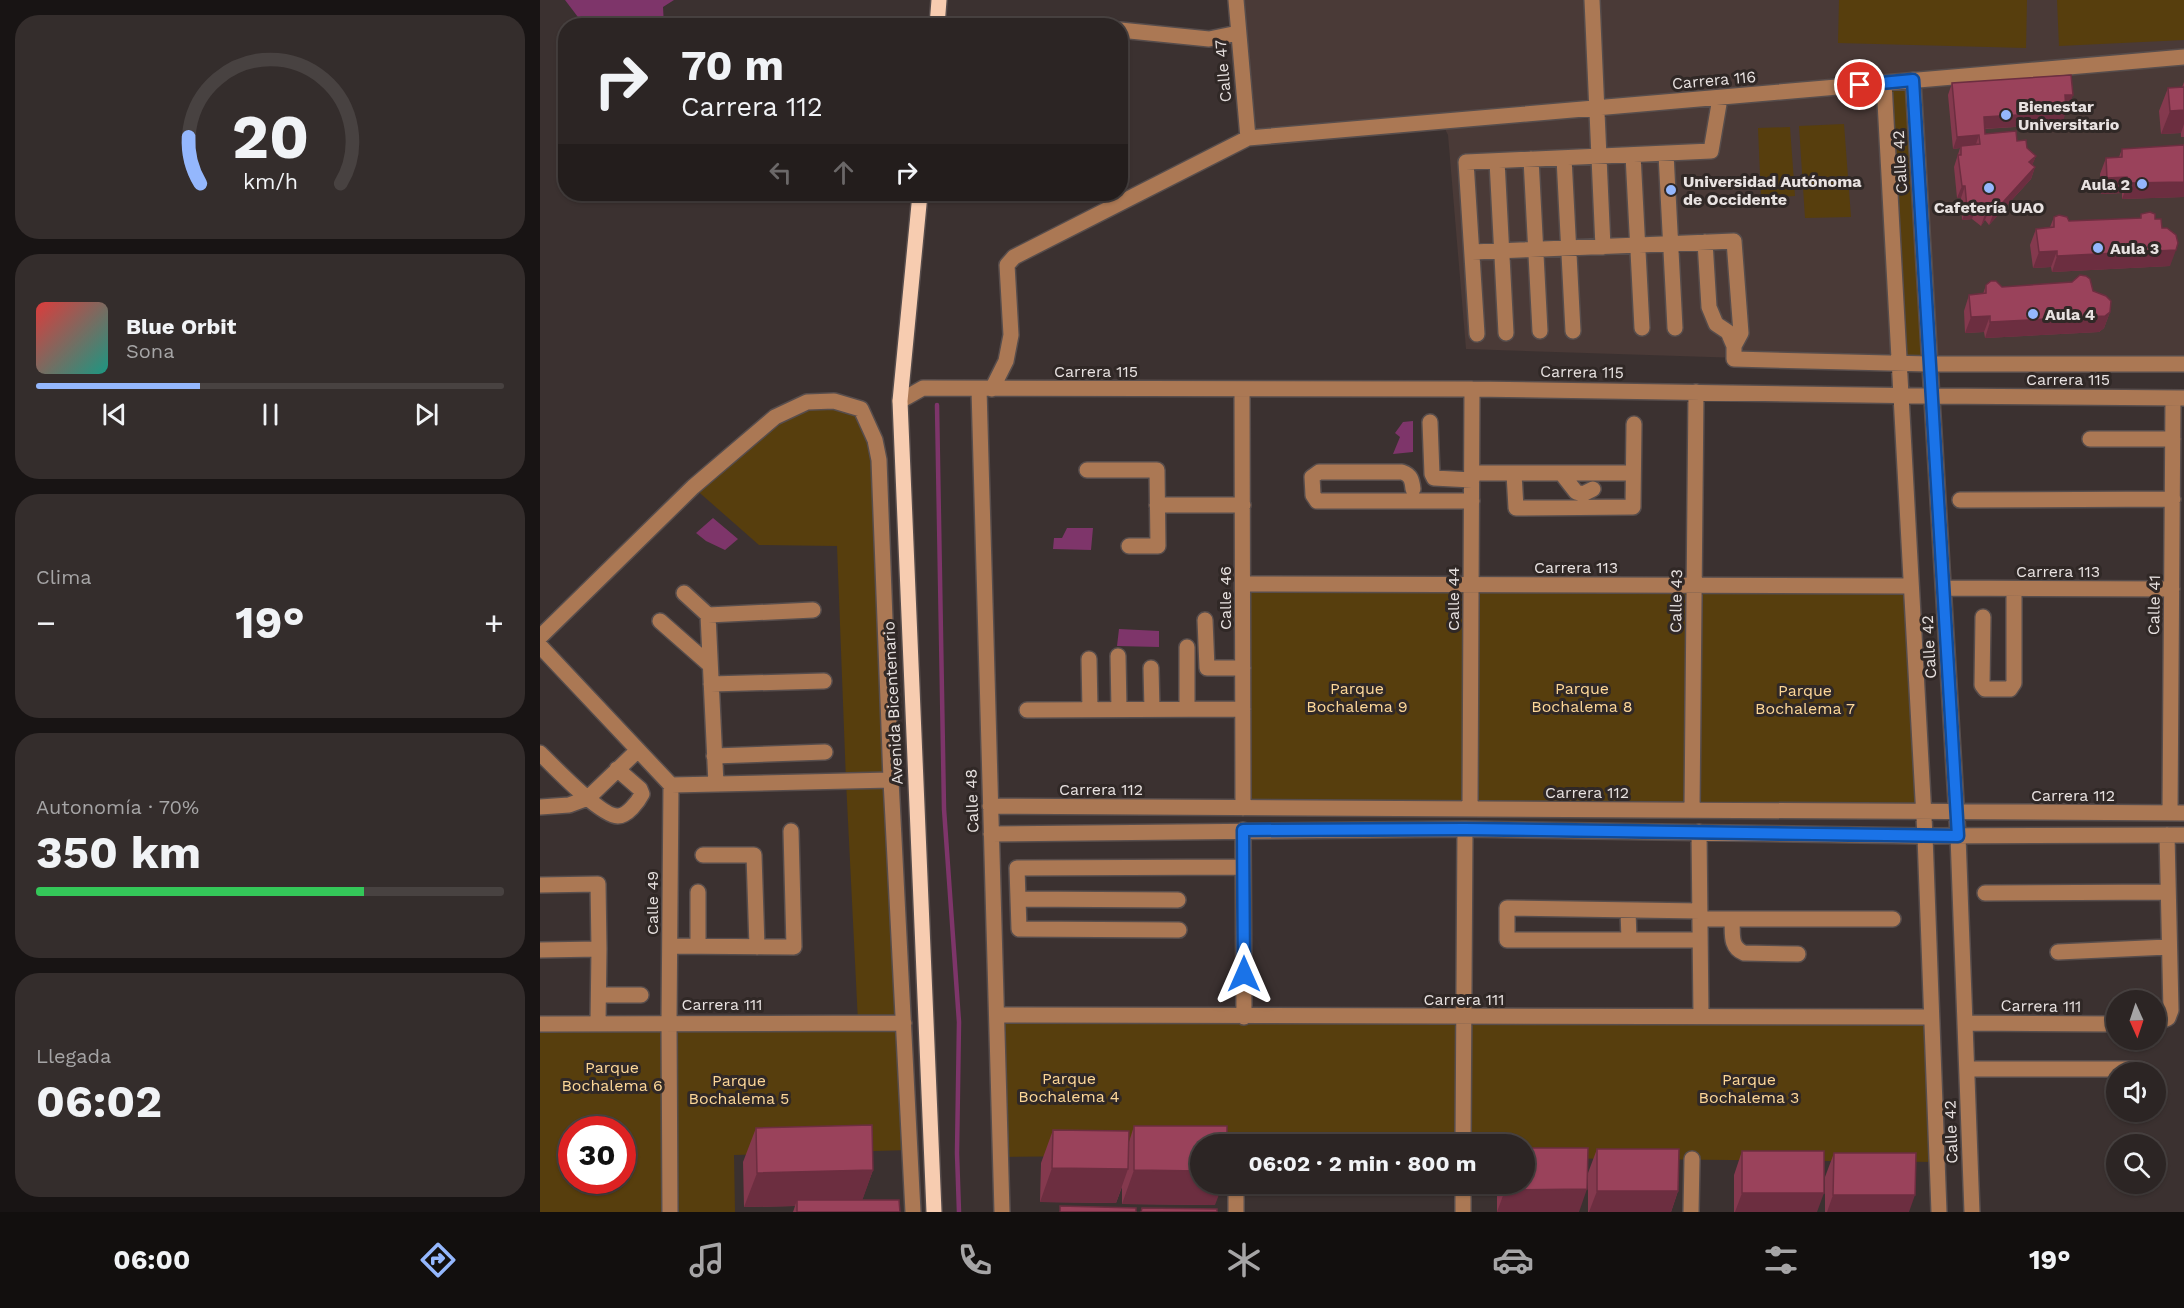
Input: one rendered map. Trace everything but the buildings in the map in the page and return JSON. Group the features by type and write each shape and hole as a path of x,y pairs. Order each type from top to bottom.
{"main road":[{"path":"938,18 939,0"},
{"name":"Avenida Bicentenario","path":"919,201 900,401 934,1212"}],"street":[{"name":"Calle 47","path":"1236,0 1248,138"},
{"path":"1592,0 1603,247"},
{"path":"1128,31 1209,39 1238,33"},
{"name":"Carrera 116","path":"1248,138 2184,57"},
{"name":"Calle 42","path":"1913,80 1957,813 1972,1212"},
{"name":"Calle 42","path":"1884,83 1923,812 1940,1212"},
{"path":"1477,333 1466,162 1711,151 1720,98"},
{"path":"1128,199 1248,138"},
{"path":"1666,154 1675,328"},
{"path":"1633,155 1642,328"},
{"path":"1564,158 1573,331"},
{"path":"1531,159 1540,331"},
{"path":"1497,161 1506,333"},
{"path":"985,389 1006,361 1011,335 1007,265 1014,257 1124,201"},
{"path":"1472,252 1734,241 1741,333 1734,352"},
{"path":"1705,242 1710,307 1716,324 1728,332 1734,352"},
{"name":"Carrera 115","path":"1734,352 1929,364 2184,364"},
{"name":"Carrera 115","path":"900,401 923,388 1472,388 1900,396 2179,398"},
{"name":"Calle 44","path":"1470,809 1472,388"},
{"name":"Calle 48","path":"985,389 990,806 1002,1212"},
{"name":"Calle 46","path":"1242,389 1243,808"},
{"name":"Calle 43","path":"1692,810 1696,392"},
{"name":"Calle 41","path":"2177,813 2172,589 2173,439 2179,398"},
{"path":"540,637 693,488 775,417 807,402 834,401 861,410 875,440 879,460 891,780 914,1212"},
{"path":"1430,422 1434,478 1514,474 1633,473"},
{"path":"1514,474 1516,508 1633,507 1634,424"},
{"path":"2090,439 2173,439"},
{"path":"1087,470 1157,470 1158,546 1129,546"},
{"path":"1413,489 1412,480 1408,474 1402,472 1319,472 1312,477 1313,495 1317,501 1472,501"},
{"path":"1562,474 1576,492 1583,494 1593,489"},
{"path":"1960,500 2173,499"},
{"path":"1157,505 1243,505"},
{"name":"Carrera 113","path":"1243,584 1910,586"},
{"name":"Carrera 113","path":"1944,588 2172,589"},
{"path":"1983,617 1982,685 1985,689 2010,688 2014,683 2014,590"},
{"path":"684,593 708,615 716,784"},
{"path":"708,615 813,610"},
{"path":"1206,620 1207,668 1243,668"},
{"path":"660,621 710,665"},
{"path":"540,646 671,785 891,780"},
{"path":"1187,647 1187,709"},
{"path":"1118,656 1119,709"},
{"path":"1089,659 1090,709"},
{"path":"1151,668 1152,709"},
{"path":"711,684 824,681"},
{"path":"1027,710 1243,709"},
{"path":"540,807 569,805 588,798 638,750"},
{"path":"714,756 825,752"},
{"path":"540,753 588,798 609,814 616,816 624,815 642,794 640,789 617,769"},
{"path":"540,773 559,772"},
{"name":"Calle 49","path":"670,1212 671,785"},
{"name":"Carrera 112","path":"990,806 2177,813"},
{"path":"991,834 1465,829 1924,836 2184,835"},
{"path":"1463,1134 1465,829"},
{"path":"1243,830 1244,1017"},
{"path":"670,946 794,946 791,831"},
{"path":"1699,832 1701,1016"},
{"path":"2166,1016 2170,1010 2167,835"},
{"path":"703,855 754,855 757,947"},
{"path":"1179,930 1018,929 1017,868 1243,867"},
{"path":"540,885 598,884 598,1023"},
{"path":"698,892 698,946"},
{"path":"1985,893 2168,892"},
{"path":"1018,899 1178,900"},
{"path":"1700,940 1508,940 1507,908 1628,910 1732,919 1893,919"},
{"path":"1628,910 1629,940"},
{"path":"1732,919 1733,945 1736,950 1744,953 1798,954"},
{"path":"2058,952 2168,947"},
{"path":"540,950 599,949"},
{"path":"599,995 641,995"},
{"name":"Carrera 111","path":"997,1015 1931,1017"},
{"name":"Carrera 111","path":"540,1024 904,1023"},
{"name":"Carrera 111","path":"1966,1023 2106,1024"},
{"path":"1967,1069 2106,1070"},
{"path":"1690,1212 1692,1159"},
{"path":"1236,1194 1236,1212"},
{"path":"1463,1194 1463,1212"}],"shaded area":[{"path":"565,0 674,0 663,7 664,18 579,18"},
{"path":"1236,0 2184,0 2184,364 1898,363 1466,349 1448,135 1442,123 1248,138"},
{"path":"1413,421 1413,452 1393,454 1400,437 1395,433 1403,422"},
{"path":"713,518 738,539 725,550 706,541 696,533"},
{"path":"1067,528 1093,528 1091,550 1053,549 1054,538 1062,538"},
{"path":"1119,629 1159,631 1159,647 1117,646"}],"green space":[{"path":"1839,0 2027,0 2026,48 1838,43"},
{"path":"2057,0 2184,0 2184,40 2059,46"},
{"path":"1913,80 1929,364 1898,363 1884,83"},
{"path":"1844,124 1851,217 1805,218 1799,126"},
{"path":"1790,127 1795,196 1761,198 1758,128"},
{"path":"807,402 861,409 875,440 910,1150 734,1155 735,1212 540,1212 540,1024 858,1022 837,546 759,545 693,487"},
{"path":"1243,584 1910,586 1923,812 1243,808"},
{"path":"997,1015 1931,1017 1938,1162 1535,1158 1535,1134 1190,1134 1190,1155 1000,1157"}],"waterway":[{"path":"937,405 944,809 959,1022 957,1153 959,1212"}],"place":[{"name":"Bienestar Universitario","path":"2006,115"},
{"name":"Aula 2","path":"2142,184"},
{"name":"Cafetería UAO","path":"1989,188"},
{"name":"Universidad Autónoma de Occidente","path":"1671,190"},
{"name":"Aula 3","path":"2098,248"},
{"name":"Aula 4","path":"2033,314"}],"route":[{"path":"1244,974 1243,830 1465,829 1958,836 1913,80 1860,85"}],"park label":[{"name":"Parque Bochalema 9","path":"1357,697"},
{"name":"Parque Bochalema 8","path":"1582,697"},
{"name":"Parque Bochalema 7","path":"1805,699"},
{"name":"Parque Bochalema 6","path":"612,1076"},
{"name":"Parque Bochalema 4","path":"1069,1087"},
{"name":"Parque Bochalema 3","path":"1749,1088"},
{"name":"Parque Bochalema 5","path":"739,1089"}]}
